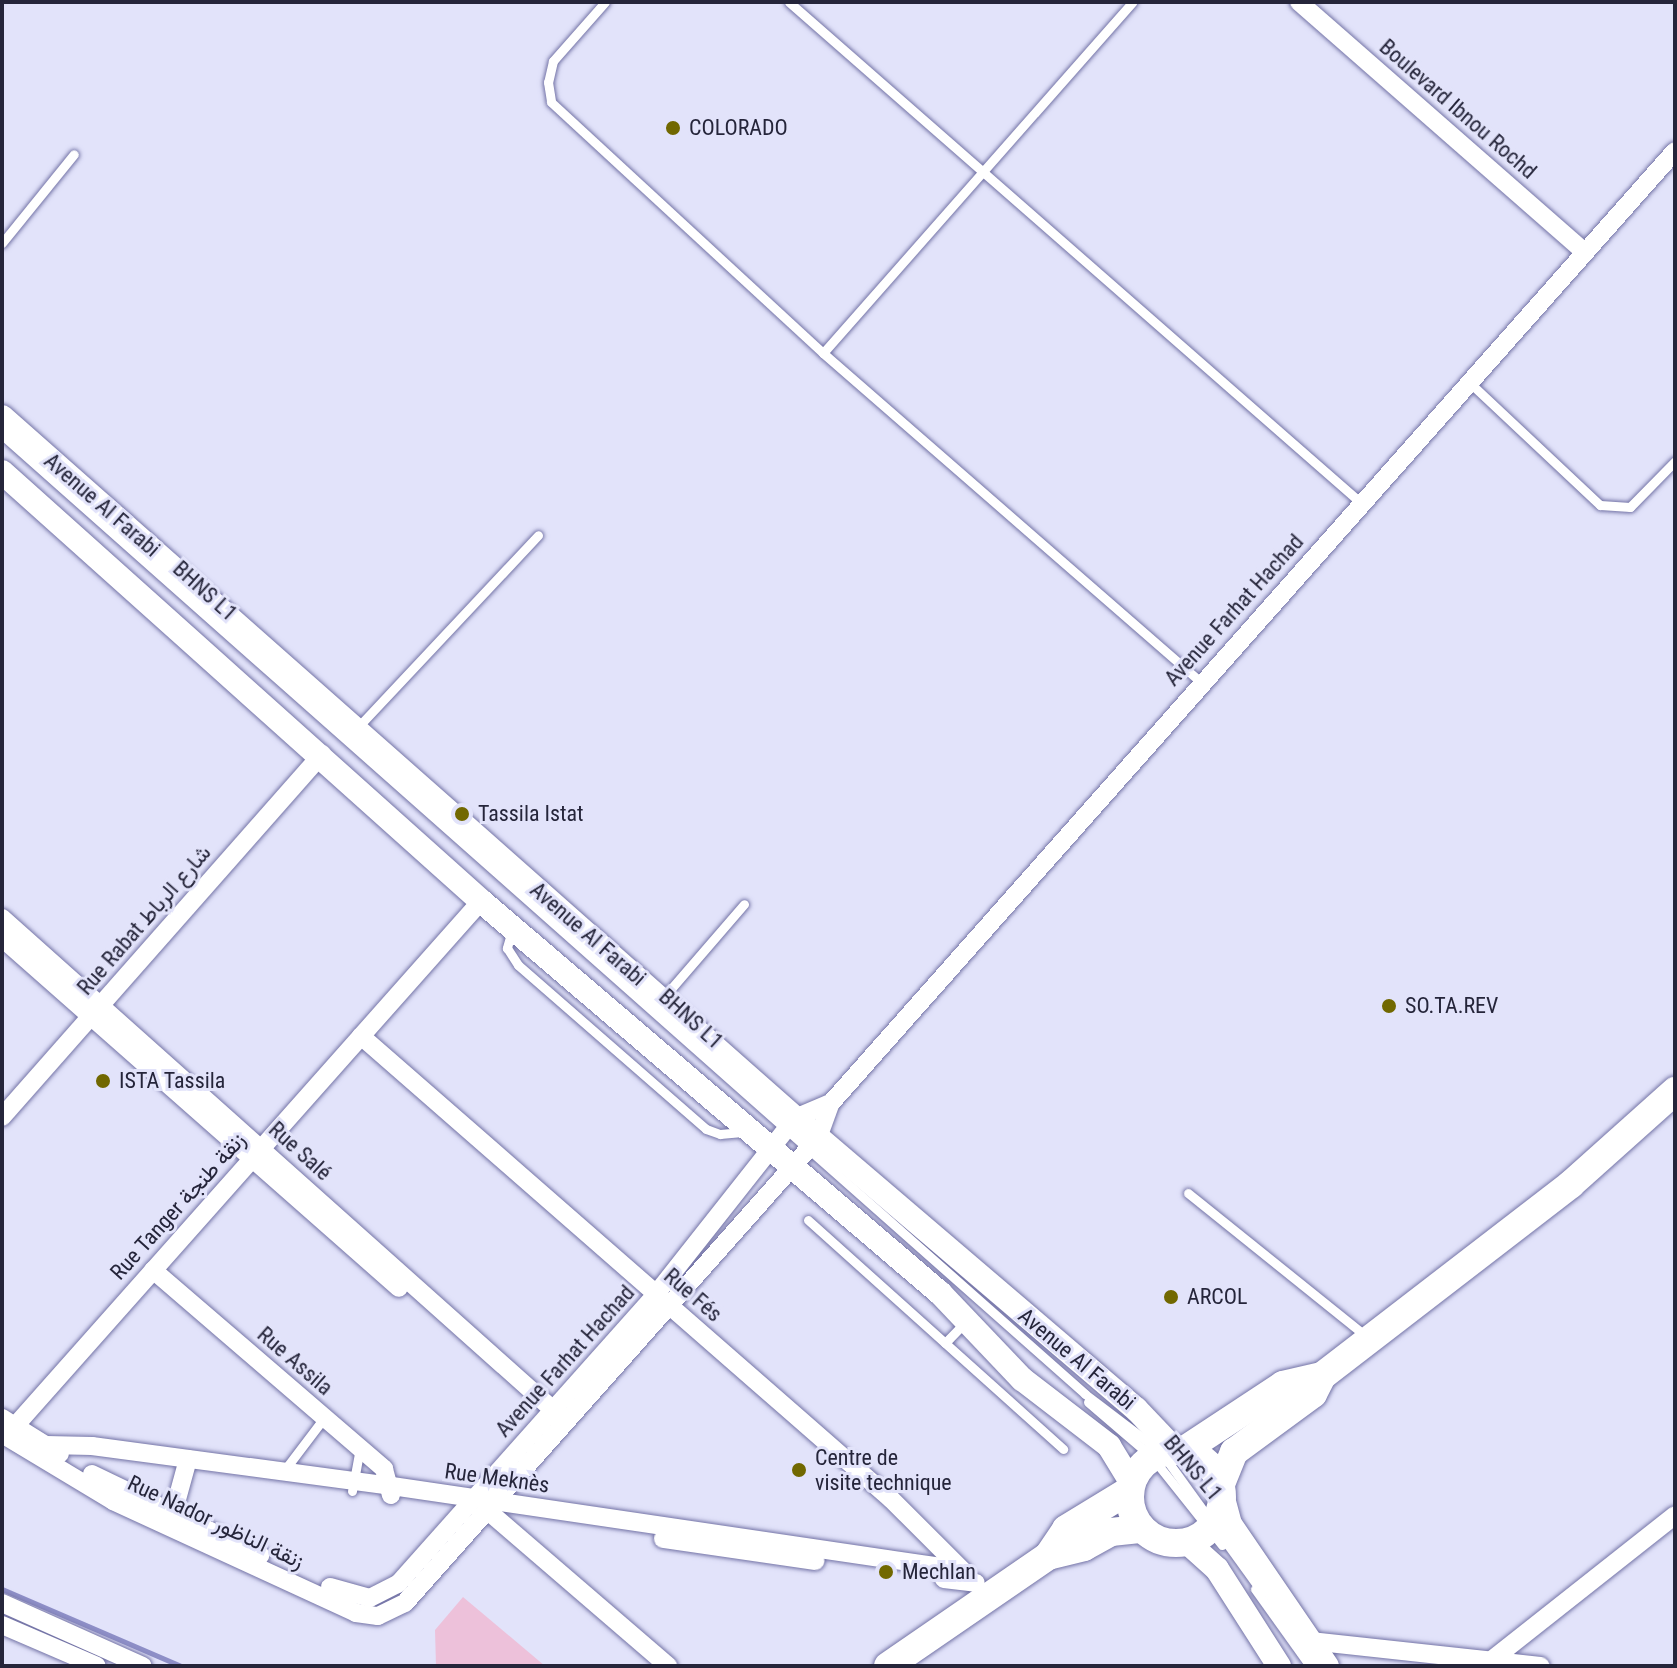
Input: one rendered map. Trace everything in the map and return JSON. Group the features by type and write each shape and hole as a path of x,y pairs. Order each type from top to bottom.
{"main road":[{"path":"1048,1556 1066,1529 1130,1486 1168,1452 1283,1385 1322,1376 1571,1184 1673,1098"},
{"path":"1130,1486 1133,1516 1142,1529 1165,1542 1211,1515 1234,1452 1313,1394 1322,1376"},
{"path":"1168,1452 1204,1460 1211,1515"},
{"path":"893,1665 976,1583 1048,1556 1084,1547 1111,1532 1142,1529"}],"street":[{"name":"Boulevard Ibnou Rochd","path":"1299,2 1585,252"},
{"name":"Avenue Farhat Hachad","path":"416,1594 481,1505 557,1418 662,1300 807,1151 831,1103 1675,151"},
{"name":"Avenue Al Farabi","path":"2,417 662,999 790,1125 807,1151 940,1293 964,1323 1022,1379 1109,1446 1130,1486"},
{"name":"Avenue Al Farabi","path":"2,472 322,754 481,901 748,1131 770,1149 807,1151 1136,1409 1168,1452"},
{"name":"Rue Rabat شارع الرباط","path":"2,1117 322,754"},
{"name":"Rue Tanger زنقة طنجة","path":"6,1428 153,1270 481,901"},
{"name":"Rue Salé","path":"2,918 96,1011 557,1418"},
{"name":"Rue Salé","path":"2,938 96,1011"},
{"name":"Rue Fés","path":"361,1036 891,1499 976,1583"},
{"name":"Avenue Farhat Hachad","path":"662,1300 790,1125 831,1103"},
{"name":"Rue Assila","path":"153,1270 384,1469 392,1491"},
{"name":"Rue Nador زنقة الناظور","path":"6,1428 24,1446 52,1453 113,1501 356,1613 386,1615 416,1594"},
{"name":"Rue Nador زنقة الناظور","path":"6,1428 173,1514 348,1596 370,1598 398,1584"},
{"name":"Rue Meknès","path":"52,1453 283,1472 353,1486"},
{"name":"Rue Meknès","path":"187,1464 392,1491 976,1583"},
{"path":"173,1514 187,1464"},
{"name":"Avenue Farhat Hachad","path":"398,1584 481,1505"},
{"path":"481,1505 668,1666"},
{"path":"1211,1515 1230,1524 1327,1666"},
{"path":"1211,1515 1217,1569 1279,1666"},
{"path":"1489,1663 1675,1515"},
{"path":"2,1603 143,1666"},
{"path":"2,1625 97,1666"},
{"path":"1310,1641 1489,1663 1541,1666"}],"lane":[{"path":"605,2 553,61 548,82 551,102 823,353 1202,683"},
{"path":"789,2 985,170 1042,226 1361,503"},
{"path":"823,353 1132,2"},
{"path":"2,243 74,154"},
{"path":"1469,382 1600,505 1630,507 1675,461"},
{"name":"BHNS L1","path":"2,437 790,1125"},
{"path":"355,730 538,535"},
{"path":"662,999 744,904"},
{"path":"1188,1193 1371,1340"},
{"path":"808,1220 1063,1449"},
{"path":"945,1343 964,1323"},
{"path":"283,1472 324,1418"},
{"path":"353,1486 360,1448"},
{"name":"BHNS L1","path":"1168,1452 1313,1666"}],"shaded area":[{"path":"463,1597 545,1666 436,1666 435,1630"}],"waterway":[{"path":"2,1589 181,1666"}],"place":[{"name":"COLORADO","path":"673,128"},
{"name":"Tassila Istat","path":"462,814"},
{"name":"SO.TA.REV","path":"1389,1006"},
{"name":"ISTA Tassila","path":"103,1081"},
{"name":"ARCOL","path":"1171,1297"},
{"name":"Centre de visite technique","path":"799,1470"},
{"name":"Mechlan","path":"886,1572"}]}
